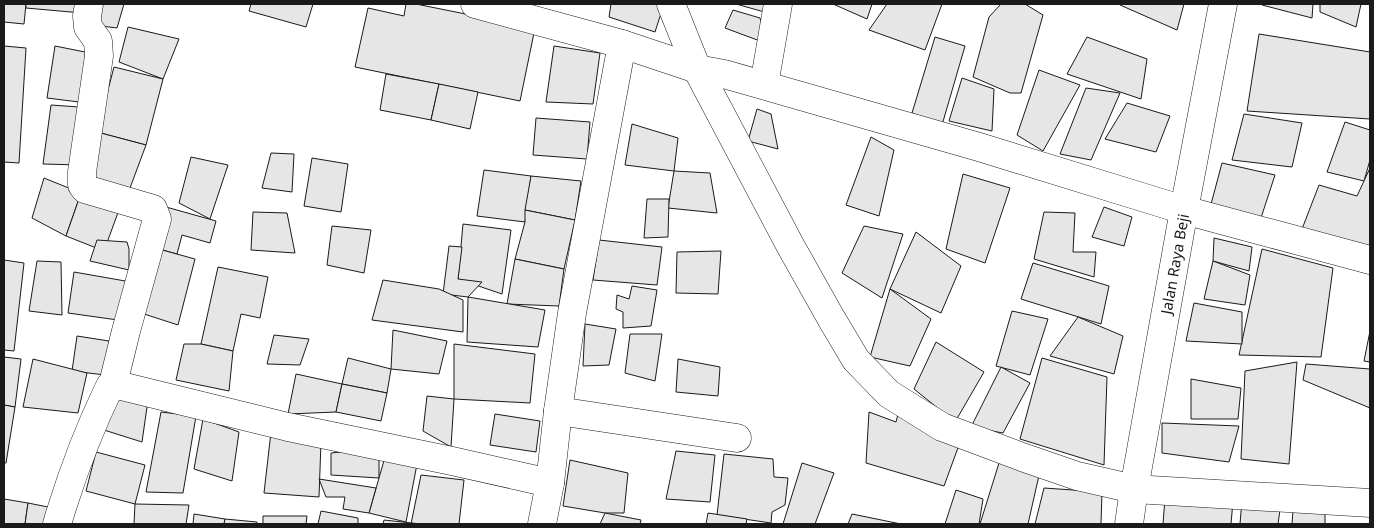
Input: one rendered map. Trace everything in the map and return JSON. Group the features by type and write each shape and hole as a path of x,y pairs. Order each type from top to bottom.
{"street":[{"path":"57,524 68,487 94,418 110,386 113,384 157,219 153,209 85,189 82,186 82,172 99,56 98,41 88,27 89,4"},
{"path":"475,4 622,44 709,71 979,147 1184,210 1370,260"},
{"path":"670,4 709,71 790,245 830,318 856,360 889,394 942,427 1077,476 1134,488 1370,503"},
{"path":"764,85 778,4"},
{"name":"Jalan Raya Beji","path":"1129,524 1184,210 1223,4"},
{"path":"542,524 550,483 572,313 622,44"},
{"path":"113,384 288,427 550,483"},
{"path":"558,411 737,438"}],"building":[{"path":"4,4 26,4 24,24 4,22"},
{"path":"26,4 83,4 82,13 26,8"},
{"path":"98,4 124,4 117,28 93,25"},
{"path":"251,4 313,4 306,27 249,11"},
{"path":"406,4 416,4 535,28 520,101 355,67 368,8 404,16"},
{"path":"611,4 664,4 655,32 609,17"},
{"path":"736,4 770,4 768,13"},
{"path":"833,4 872,4 867,19"},
{"path":"887,4 942,4 925,50 869,30"},
{"path":"1001,4 1025,4 1043,15 1021,93 1010,93 973,77 989,17"},
{"path":"1120,4 1184,4 1177,30"},
{"path":"1313,4 1312,18 1262,5"},
{"path":"1320,4 1361,4 1356,27 1320,12"},
{"path":"733,10 760,18 768,44 725,28"},
{"path":"128,27 179,39 163,79 119,62"},
{"path":"1259,34 1370,52 1370,119 1247,111"},
{"path":"935,37 965,46 942,125 912,113"},
{"path":"1087,37 1147,59 1141,99 1067,74"},
{"path":"4,46 26,48 19,163 4,162"},
{"path":"55,46 85,52 87,103 47,98"},
{"path":"554,46 600,53 593,104 546,102"},
{"path":"114,67 163,79 146,145 97,132"},
{"path":"1039,70 1080,85 1043,151 1017,135"},
{"path":"386,74 439,84 431,120 380,110"},
{"path":"962,78 994,89 992,131 949,121"},
{"path":"439,84 478,92 470,129 431,120"},
{"path":"1086,88 1120,93 1091,160 1060,154"},
{"path":"1127,103 1170,116 1156,152 1105,139"},
{"path":"51,105 79,107 79,165 43,164"},
{"path":"757,109 771,114 778,149 748,141"},
{"path":"1244,114 1302,123 1292,167 1232,160"},
{"path":"536,118 590,122 587,159 533,155"},
{"path":"1345,122 1370,130 1370,160 1364,181 1327,172"},
{"path":"632,124 678,138 674,171 625,165"},
{"path":"97,132 146,145 127,196 83,182"},
{"path":"871,137 894,150 879,216 846,205"},
{"path":"271,153 294,154 292,192 262,188"},
{"path":"191,157 228,165 210,219 179,203"},
{"path":"312,158 348,164 341,212 304,206"},
{"path":"1222,163 1275,175 1260,221 1210,208"},
{"path":"1370,168 1370,249 1302,229 1319,185 1357,196"},
{"path":"484,170 531,176 525,222 477,216"},
{"path":"674,171 710,173 717,213 668,208"},
{"path":"963,174 1010,188 985,263 946,249"},
{"path":"531,176 581,181 575,220 525,210"},
{"path":"44,178 81,193 66,236 32,218"},
{"path":"81,193 120,207 104,251 66,236"},
{"path":"647,199 669,199 668,237 644,238"},
{"path":"166,207 216,221 210,243 182,235 177,254 155,248"},
{"path":"1104,207 1132,217 1124,246 1092,237"},
{"path":"525,210 575,220 564,269 515,259 525,222"},
{"path":"253,212 287,213 295,253 251,250"},
{"path":"1044,212 1075,213 1073,252 1096,252 1094,277 1034,259"},
{"path":"463,224 511,230 502,294 458,279"},
{"path":"332,226 371,230 364,273 327,265"},
{"path":"864,226 903,234 882,298 842,273"},
{"path":"916,232 961,266 941,313 890,289"},
{"path":"1214,238 1252,247 1249,271 1213,261"},
{"path":"97,240 127,242 129,270 90,261"},
{"path":"599,240 662,247 657,285 593,280"},
{"path":"449,246 462,247 458,279 482,282 468,297 443,294"},
{"path":"155,248 195,259 178,325 138,312"},
{"path":"1262,249 1333,268 1321,357 1239,355"},
{"path":"721,251 718,294 676,293 677,252"},
{"path":"515,259 564,269 559,306 507,304"},
{"path":"4,260 24,263 14,351 4,350"},
{"path":"37,261 61,262 62,315 29,311"},
{"path":"1213,261 1250,275 1245,305 1204,299"},
{"path":"1033,263 1109,286 1101,324 1021,299"},
{"path":"218,267 268,277 260,318 241,314 233,351 201,344"},
{"path":"74,272 131,282 125,321 68,313"},
{"path":"383,280 439,289 463,300 463,332 372,320"},
{"path":"632,286 657,290 651,326 623,328 623,312 616,309 617,295 629,299"},
{"path":"890,289 931,319 910,366 870,357"},
{"path":"468,297 545,310 538,347 467,342"},
{"path":"1194,303 1242,312 1242,344 1186,341"},
{"path":"1012,311 1048,319 1030,375 996,366"},
{"path":"1078,317 1123,336 1114,374 1050,356"},
{"path":"585,324 616,329 609,365 583,366"},
{"path":"393,330 447,341 439,374 391,369"},
{"path":"1370,331 1370,362 1364,361"},
{"path":"630,334 662,334 655,381 625,373"},
{"path":"274,335 309,339 300,365 267,364"},
{"path":"77,336 109,341 105,375 72,371"},
{"path":"936,342 984,372 955,422 914,389"},
{"path":"184,344 201,344 233,351 229,391 176,380"},
{"path":"454,344 535,354 530,403 454,399"},
{"path":"4,357 21,359 15,407 4,405"},
{"path":"348,358 391,369 387,393 342,384"},
{"path":"1042,358 1107,377 1104,465 1020,439"},
{"path":"33,359 87,373 78,413 23,407"},
{"path":"678,359 720,367 718,396 676,392"},
{"path":"1297,362 1289,464 1241,459 1245,371"},
{"path":"1306,364 1370,369 1370,408 1303,380"},
{"path":"1001,367 1030,383 1003,433 971,427"},
{"path":"296,374 342,384 336,412 288,414"},
{"path":"1191,379 1241,388 1238,419 1191,419"},
{"path":"342,384 387,393 381,421 336,412"},
{"path":"113,393 148,400 142,442 104,430"},
{"path":"427,396 454,399 451,447 423,431"},
{"path":"4,405 15,407 6,463 4,463"},
{"path":"899,410 959,445 944,486 866,463 869,412 896,422"},
{"path":"161,412 196,416 183,493 146,492"},
{"path":"495,414 540,421 536,452 490,445"},
{"path":"203,419 239,432 232,481 194,469"},
{"path":"1162,423 1239,426 1229,462 1162,453"},
{"path":"271,432 321,442 319,497 264,493"},
{"path":"379,448 379,478 331,475 331,453"},
{"path":"676,451 715,455 710,502 666,499"},
{"path":"96,452 145,465 135,504 86,491"},
{"path":"724,454 773,459 774,477 788,478 785,505 772,512 771,523 717,515"},
{"path":"385,457 417,464 406,522 369,513"},
{"path":"570,460 628,473 624,513 605,513 563,506"},
{"path":"802,463 834,473 815,524 783,524"},
{"path":"999,463 1040,471 1028,524 980,524"},
{"path":"421,475 464,480 459,524 411,524"},
{"path":"319,479 376,488 369,513 343,509 345,497 326,497"},
{"path":"1044,488 1102,492 1101,524 1035,524"},
{"path":"956,490 983,499 979,524 945,524"},
{"path":"1165,498 1233,501 1231,524 1163,524"},
{"path":"4,499 28,503 25,524 4,524"},
{"path":"1242,500 1280,510 1278,524 1240,524"},
{"path":"28,503 48,507 45,524 25,524"},
{"path":"135,504 189,505 186,524 134,524"},
{"path":"1293,510 1325,511 1325,524 1292,524"},
{"path":"321,511 358,518 358,524 318,524"},
{"path":"605,513 641,520 640,524 600,524"},
{"path":"708,513 747,519 746,524 706,524"},
{"path":"194,514 225,519 224,524 193,524"},
{"path":"852,514 901,524 848,524"},
{"path":"263,516 307,516 306,524 263,524"},
{"path":"225,519 257,522 257,524 224,524"},
{"path":"384,520 421,524 383,524"}]}
